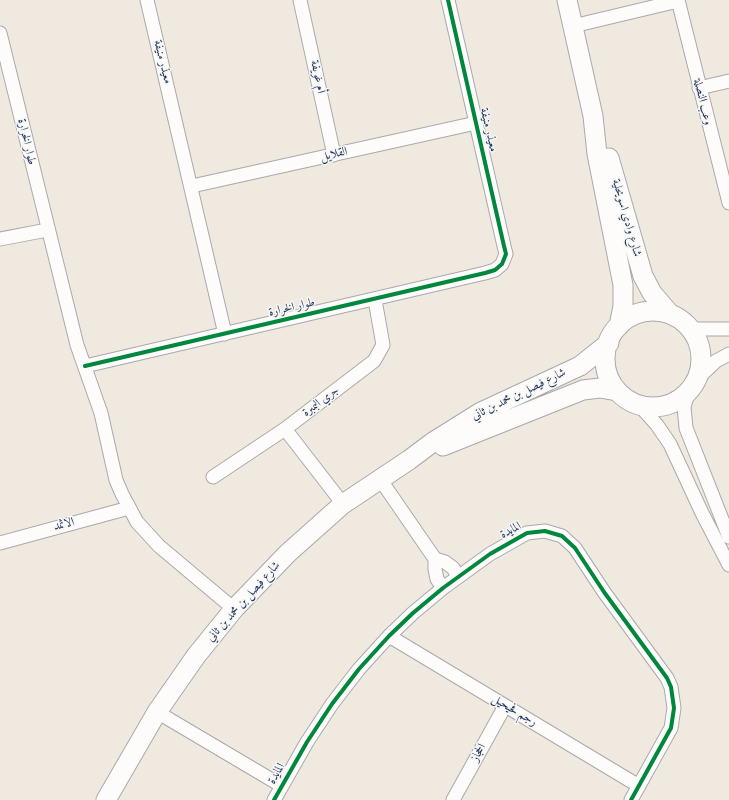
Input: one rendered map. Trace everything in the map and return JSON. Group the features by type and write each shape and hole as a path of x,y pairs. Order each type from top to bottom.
{"street":[{"name":"معيذر منيفة","path":"147,0 192,186 225,334"},
{"name":"أم غويفة","path":"300,0 334,155"},
{"name":"معيذر منيفة","path":"448,0 506,254 502,264"},
{"name":"شارع وادي اسويحلية","path":"567,0 593,116 597,154 622,285 623,306 619,326"},
{"name":"وعب النصلة","path":"573,26 678,1 729,202"},
{"name":"طوار الخرارة","path":"0,33 76,345 85,366 101,413 116,480 137,522 159,546 234,609"},
{"path":"699,88 729,81"},
{"name":"شارع وادي اسويحلية","path":"593,116 607,153 643,276 652,293 670,314"},
{"name":"القلايل","path":"192,186 476,123"},
{"path":"0,239 47,230"},
{"name":"طوار الخرارة","path":"85,366 375,300 485,273 495,270 502,264"},
{"name":"جري البمبرة","path":"213,477 285,429 374,361 383,345 375,300"},
{"path":"729,354 716,361 693,386 681,399 665,406 647,407 627,399 617,391 609,378 606,364 608,343 619,326 639,314 654,311 670,314 684,322 690,329 699,344 702,361 693,386 684,407 686,428 729,537"},
{"path":"690,329 729,329"},
{"name":"شارع فيصل بن محمد بن ثاني","path":"106,800 157,712 196,656 234,609 288,553 343,504 409,460 433,442 481,412 580,366 608,343"},
{"name":"شارع فيصل بن محمد بن ثاني","path":"409,460 552,400 583,390 600,388 617,391"},
{"path":"639,405 657,425 670,444 702,514 729,565"},
{"path":"285,429 343,504"},
{"path":"380,479 435,559 436,574 443,588"},
{"name":"الاثمد","path":"0,543 129,508"},
{"name":"المايدة","path":"274,800 332,704 389,636 413,613 458,576 490,554 527,533 536,531 554,532 569,541 604,592 667,678 671,687 674,708 671,728 631,800"},
{"path":"435,559 445,562 453,568 458,576"},
{"name":"رجم فحيحيل","path":"389,636 639,786"},
{"name":"الحجاز","path":"453,800 505,706"},
{"name":"المايدة","path":"157,712 282,786"}],"cycle path":[{"path":"85,366 485,273 495,270 502,264 506,254 448,0"},
{"path":"274,800 307,742 332,704 359,669 389,636 413,613 443,588 490,554 527,533 545,531 562,536 575,548 604,592 667,678 671,687 674,708 671,728 631,800"}]}
